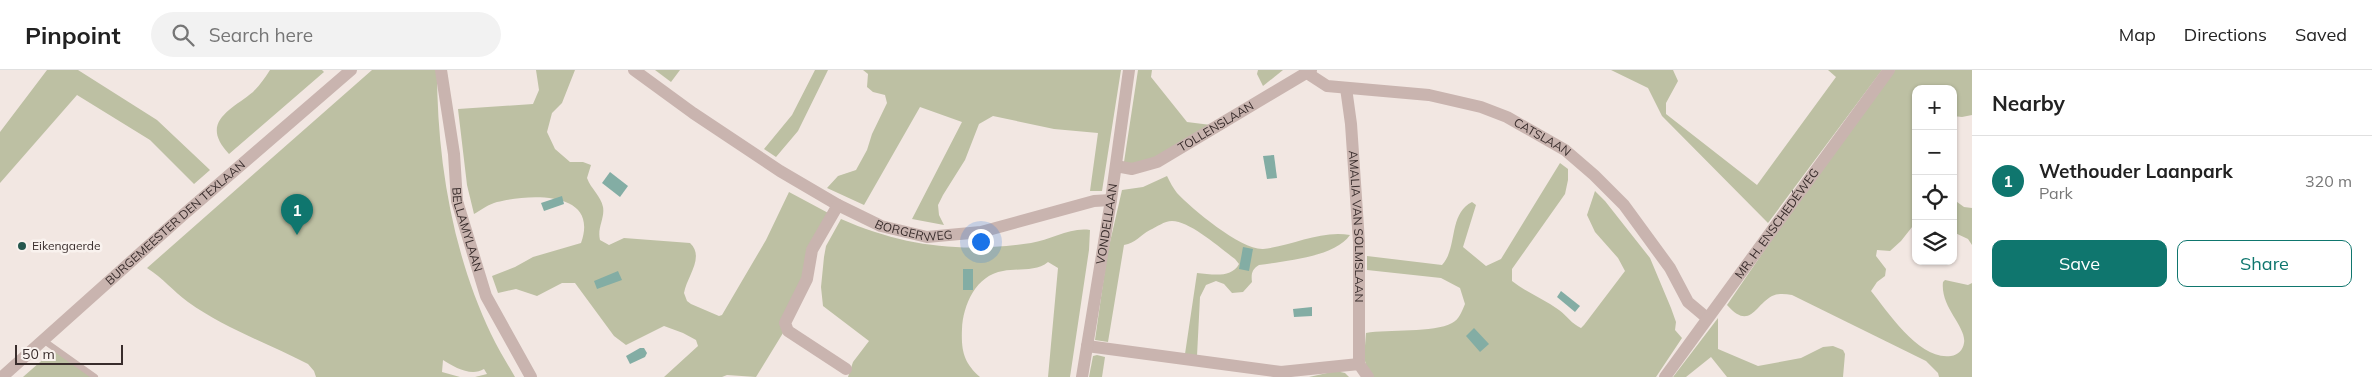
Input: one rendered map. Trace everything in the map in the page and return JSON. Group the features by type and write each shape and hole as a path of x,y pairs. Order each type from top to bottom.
{"street":[{"name":"BURGEMEESTER DEN TEXLAAN","path":"2,377 183,215 351,70"},
{"name":"BELLAMYLAAN","path":"441,70 454,154 457,200 486,296 531,377"},
{"name":"BORGERWEG","path":"634,70 716,129 838,205 881,226 928,237 981,232 1094,201 1111,200"},
{"name":"VONDELLAAN","path":"1082,377 1111,200 1129,70"},
{"name":"MR. H. ENSCHEDÉWEG","path":"1665,377 1889,70"},
{"name":"TOLLENSLAAN","path":"1116,166 1132,169 1157,162 1309,72"},
{"name":"CATSLAAN","path":"1309,72 1327,86 1428,94 1481,107 1507,117 1565,150 1624,205 1670,268 1688,302 1707,318"},
{"name":"AMALIA VAN SOLMSLAAN","path":"1346,88 1351,124 1359,242 1359,364"},
{"path":"838,205 812,250 807,279 785,323 788,331 846,369"},
{"path":"1087,346 1281,372 1359,364 1368,377"}],"lane":[{"path":"43,340 96,377"}],"green space":[{"path":"47,70 78,70 157,120 210,170 194,184 150,140 77,95 0,183 0,132"},
{"path":"270,70 322,70 324,72 229,154 217,133 218,125 228,111 256,89"},
{"path":"372,70 437,70 440,137 444,171 449,205 457,238 477,303 494,340 515,377 475,377 487,374 484,369 468,372 443,360 442,372 460,377 316,377 308,364 216,320 183,298 147,268"},
{"path":"536,70 575,70 562,103 552,113 547,132 555,149 570,162 583,162 591,165 587,178 603,207 599,231 600,240 609,245 624,238 690,243 696,254 694,267 684,293 687,301 691,304 719,316 722,315 766,240 789,192 832,215 783,333 756,377 727,375 722,377 664,377 698,346 696,340 664,326 626,345 614,336 575,283 562,283 537,296 516,289 498,293 492,276 515,267 533,257 581,243 584,226 580,213 571,205 543,197 497,202 474,214 467,185 458,109 533,104 539,90"},
{"path":"655,70 680,70 671,82"},
{"path":"815,70 828,70 798,131 776,157 764,149 792,115"},
{"path":"863,70 1121,70 1102,191 1090,191 1098,133 1054,129 993,116 979,124 965,160 938,205 939,215 944,225 912,219 962,122 920,107 864,205 827,188 838,176 856,170 867,150 872,134 887,103 885,95 873,92 867,87 868,74"},
{"path":"1138,70 1152,70 1151,77 1187,122 1227,127 1149,170 1124,162"},
{"path":"1258,70 1283,70 1263,86 1257,74"},
{"path":"1611,70 1673,70 1678,81 1666,103 1666,114 1757,185 1836,77 1828,70 1882,70 1768,223 1662,116 1648,88"},
{"path":"1895,70 1972,70 1972,115 1957,116 1957,85 1912,85 1912,227 1890,251 1877,250 1876,256 1886,269 1885,276 1877,282 1871,291 1896,322 1917,343 1939,356 1951,356 1956,355 1961,350 1964,337 1945,300 1943,282 1945,280 1968,285 1972,283 1972,377 1939,377 1938,373 1926,361 1792,295 1780,294 1772,296 1752,314 1747,316 1741,316 1727,305 1794,207"},
{"path":"1560,163 1568,169 1565,194 1512,269 1512,281 1559,310 1581,328 1584,325 1625,271 1618,258 1595,232 1587,215 1595,191 1650,258 1676,322 1675,330 1682,338 1656,377 1370,377 1364,358 1366,333 1423,330 1444,326 1457,320 1465,304 1460,288 1441,278 1367,270 1367,256 1442,265 1450,250 1459,215 1464,207 1472,202 1476,205 1463,247 1486,266 1501,259"},
{"path":"1167,176 1177,193 1194,209 1230,236 1254,248 1274,247 1317,236 1350,235 1333,248 1309,257 1259,265 1252,272 1252,282 1243,292 1232,293 1224,284 1216,281 1206,285 1200,297 1197,356 1185,354 1197,273 1226,274 1235,269 1239,264 1213,242 1187,225 1172,221 1163,223 1132,243 1124,245 1108,342 1095,340 1107,255 1122,190 1143,187"},
{"path":"1957,202 1964,207 1972,208 1972,245 1968,239 1957,234"},
{"path":"841,219 911,242 957,247 1006,246 1031,243 1075,230 1090,230 1089,250 1070,377 1048,377 1058,268 1048,262 1038,267 1009,270 994,274 985,278 973,292 965,310 962,344 970,367 980,377 848,377 853,362 869,341 823,306 821,287 826,246"},
{"path":"1718,318 1718,349 1758,366 1801,358 1823,347 1833,346 1843,350 1845,354 1843,377 1727,377 1711,357 1686,377 1673,377"},
{"path":"56,348 93,377 23,377"},
{"path":"1093,356 1105,357 1102,377 1089,377"},
{"path":"1336,371 1345,373 1349,377 1309,377"}],"water":[{"path":"1274,155 1277,178 1267,179 1263,156"},
{"path":"610,172 628,186 620,197 602,183"},
{"path":"562,196 564,204 544,211 541,203"},
{"path":"1243,247 1253,249 1249,271 1239,269"},
{"path":"963,269 973,269 973,290 963,290"},
{"path":"618,271 622,280 597,289 594,281"},
{"path":"1561,291 1580,306 1575,312 1557,297"},
{"path":"1312,307 1312,316 1294,317 1293,309"},
{"path":"1474,328 1489,344 1480,352 1466,336"},
{"path":"640,348 644,348 647,353 645,357 630,364 626,356"}],"place":[{"name":"Wethouder Laanpark","path":"297,235"},
{"name":"Eikengaerde","path":"22,246"}]}
